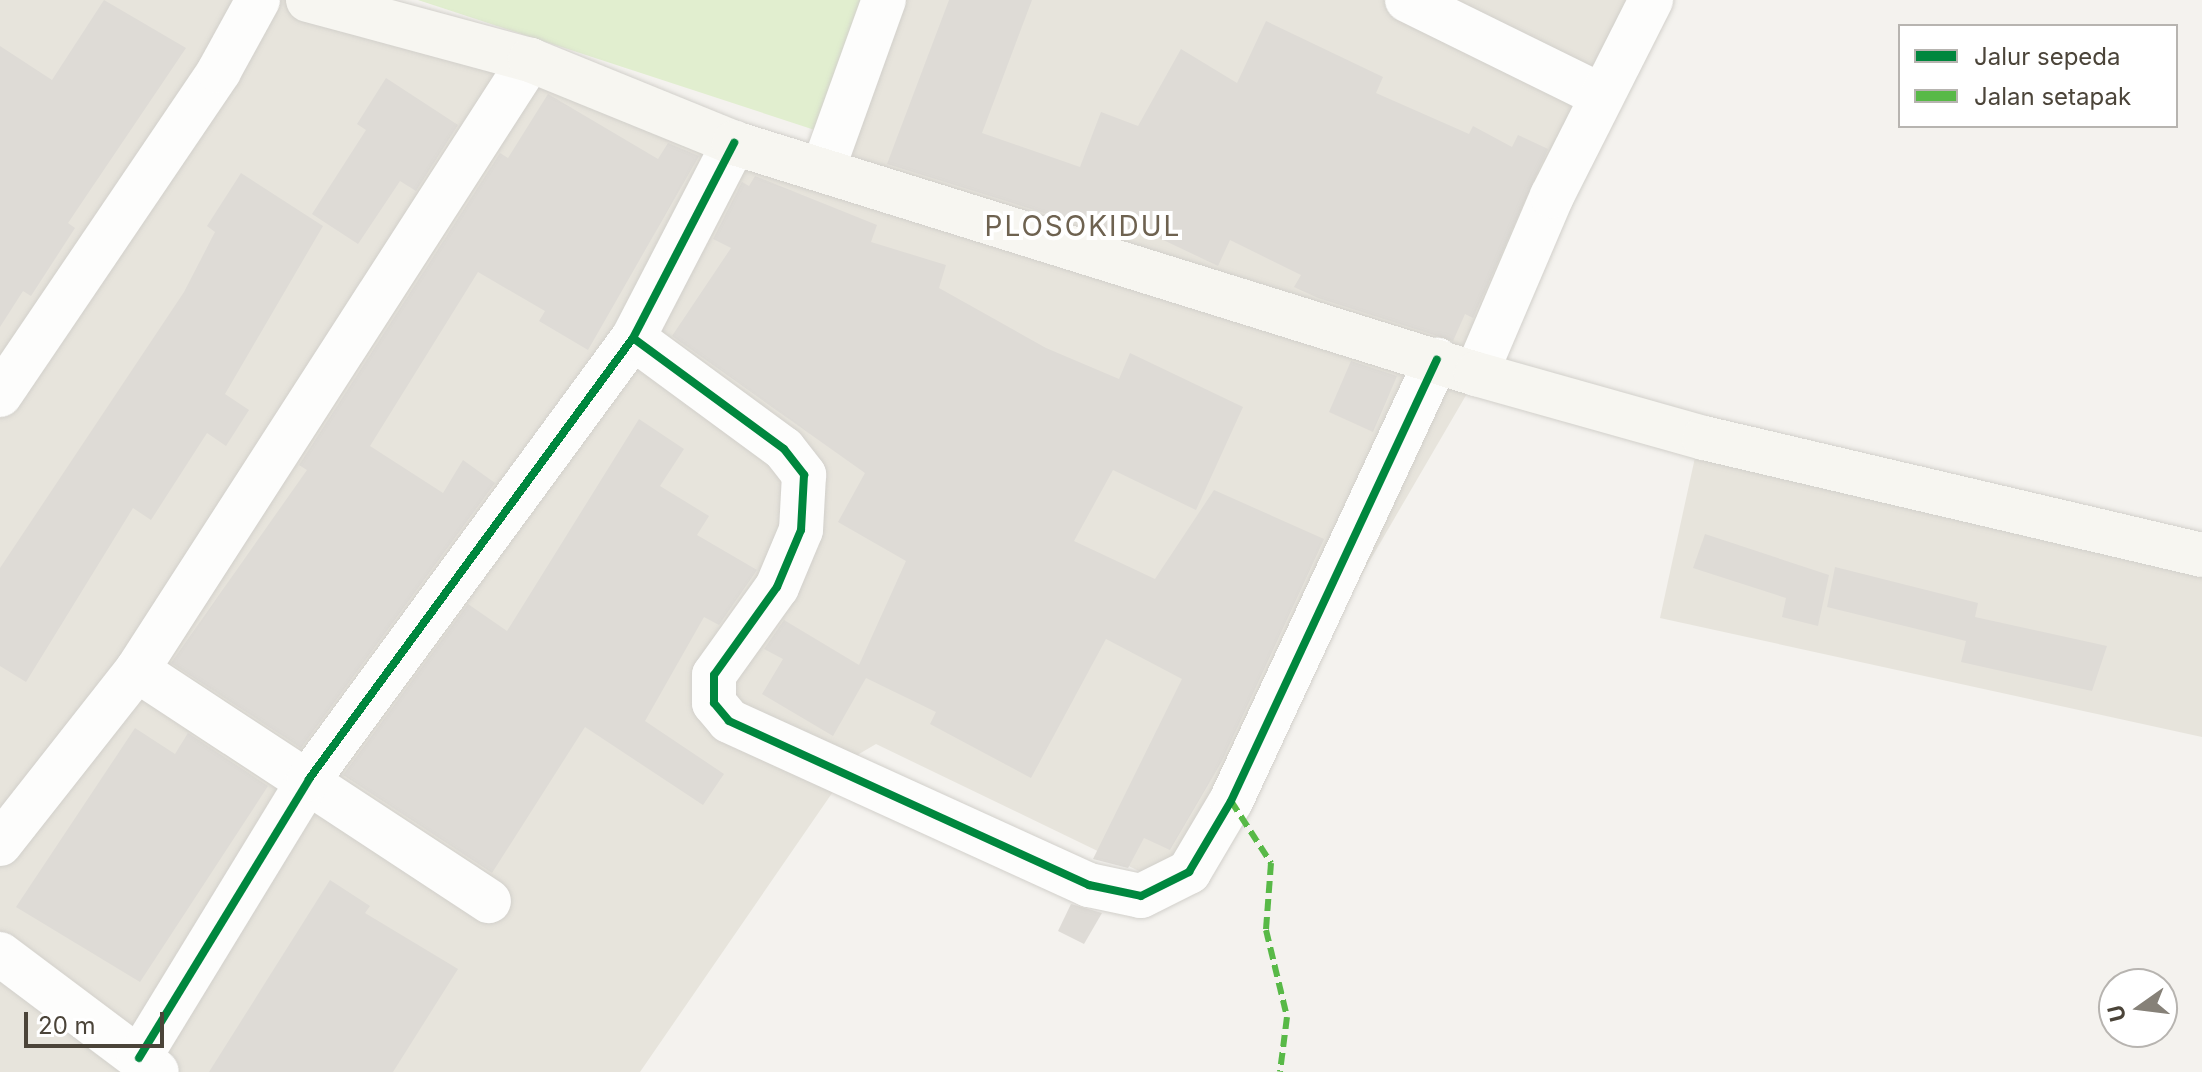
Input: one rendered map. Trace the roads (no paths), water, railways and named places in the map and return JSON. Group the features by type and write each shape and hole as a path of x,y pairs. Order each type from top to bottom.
{"main road":[{"path":"308,0 530,60 734,143 1456,367 1704,438 2202,555"}],"street":[{"path":"0,395 219,71 258,0"},
{"path":"823,169 884,0"},
{"path":"1407,0 1602,96"},
{"path":"633,338 784,449 804,475 801,530 777,587 714,675 714,703 729,721 1089,885 1141,896 1189,872 1231,801 1651,0"},
{"path":"0,844 137,670 530,60"},
{"path":"0,954 133,1062 309,779 633,338 734,143"},
{"path":"137,670 309,779 489,901"}],"district":[{"name":"PLOSOKIDUL","path":"1083,226"}]}
